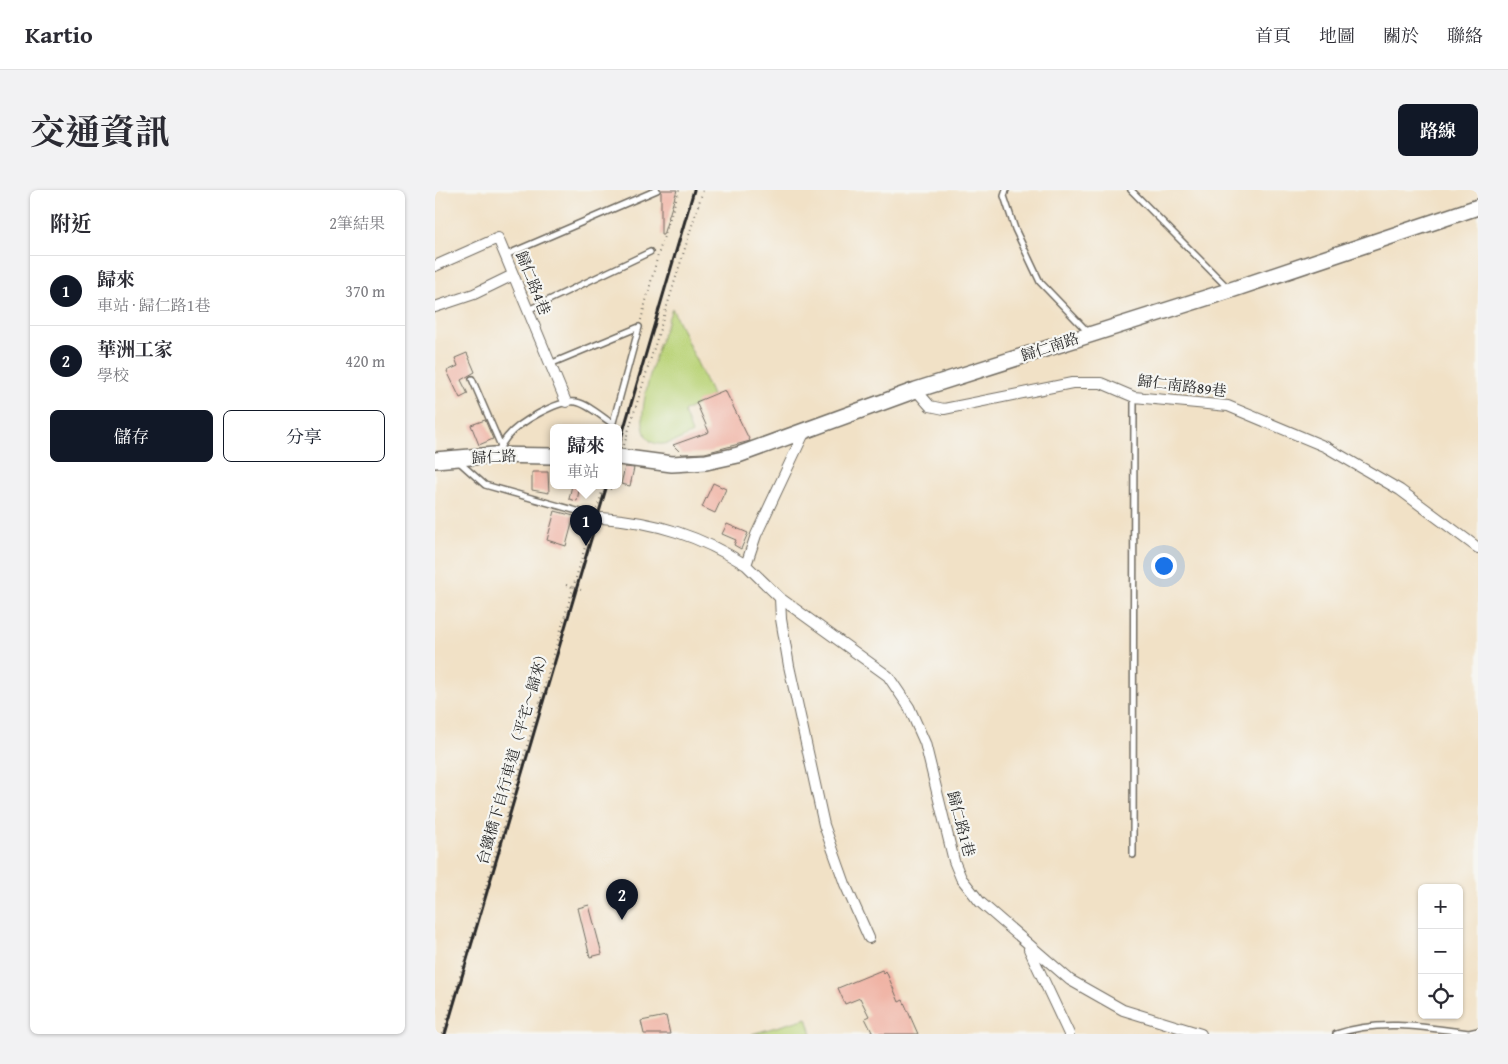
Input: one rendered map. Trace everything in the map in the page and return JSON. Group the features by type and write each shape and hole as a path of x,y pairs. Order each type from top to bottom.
{"street":[{"name":"歸仁南路","path":"622,458 672,464 706,462 738,455 804,433 916,390 1231,290 1478,207"},
{"name":"歸仁路4巷","path":"435,266 498,238 566,402"},
{"path":"435,307 474,294 513,275"},
{"name":"歸仁南路89巷","path":"916,390 930,406 944,409 1073,383 1101,383 1134,397 1228,406 1326,447 1399,490 1478,548"},
{"path":"747,565 756,535 804,433"},
{"name":"歸仁路","path":"435,460 456,459 497,451 550,456"},
{"name":"歸仁路1巷","path":"599,516 636,520 669,528 721,549 747,565 780,598 888,676 909,707 925,743 954,861 961,878 980,902 1028,946 1070,980 1123,1010 1201,1034"},
{"path":"780,598 781,619 789,666 824,825 845,884 869,938"},
{"path":"1028,946 1069,1034"}],"lane":[{"path":"505,256 657,190"},
{"path":"1006,190 1003,196 1015,229 1040,282 1090,334"},
{"path":"1131,190 1231,290"},
{"path":"528,310 650,252"},
{"path":"550,364 639,328"},
{"path":"613,424 639,328"},
{"path":"472,379 497,451"},
{"path":"1133,855 1134,397"},
{"path":"497,451 508,436 525,423 566,402 578,402 609,424"},
{"name":"歸仁路1巷","path":"456,459 485,484 599,516"},
{"path":"1336,1034 1372,1026 1399,1025 1469,1032 1478,1031"}],"path":[{"path":"639,328 658,255 679,190"},
{"path":"622,448 703,190"},
{"name":"台鐵橋下自行車道（平宅～歸來）","path":"443,1034 573,587 599,516 604,489"},
{"path":"566,584 581,590"}],"green space":[{"path":"672,308 712,395 684,412 692,433 665,444 649,440 643,425 644,402 658,348"},
{"path":"807,1018 812,1034 752,1034"}],"building":[{"path":"661,190 677,190 663,235 661,235"},
{"path":"467,353 475,372 461,380 468,394 460,398 447,371 458,366 455,358"},
{"path":"725,390 750,441 705,453 682,454 673,445 709,432 696,402"},
{"path":"485,420 493,439 479,445 471,425"},
{"path":"625,467 634,468 630,486 622,484"},
{"path":"532,472 548,472 549,493 532,490"},
{"path":"713,483 726,489 715,513 702,507"},
{"path":"571,489 579,489 577,501 569,499"},
{"path":"555,511 574,516 566,546 547,540"},
{"path":"727,524 748,533 741,549 734,545 736,540 722,534"},
{"path":"589,905 602,954 590,957 578,908"},
{"path":"882,970 884,973 886,971 899,1002 903,1000 918,1034 873,1034 865,1018 869,1016 860,998 845,1004 838,988"},
{"path":"666,1016 670,1034 644,1034 641,1021"}],"railway":[{"path":"622,435 694,190"},
{"path":"445,1034 606,489"}],"place":[{"name":"歸來","path":"586,546"},
{"name":"華洲工家","path":"622,920"}]}
